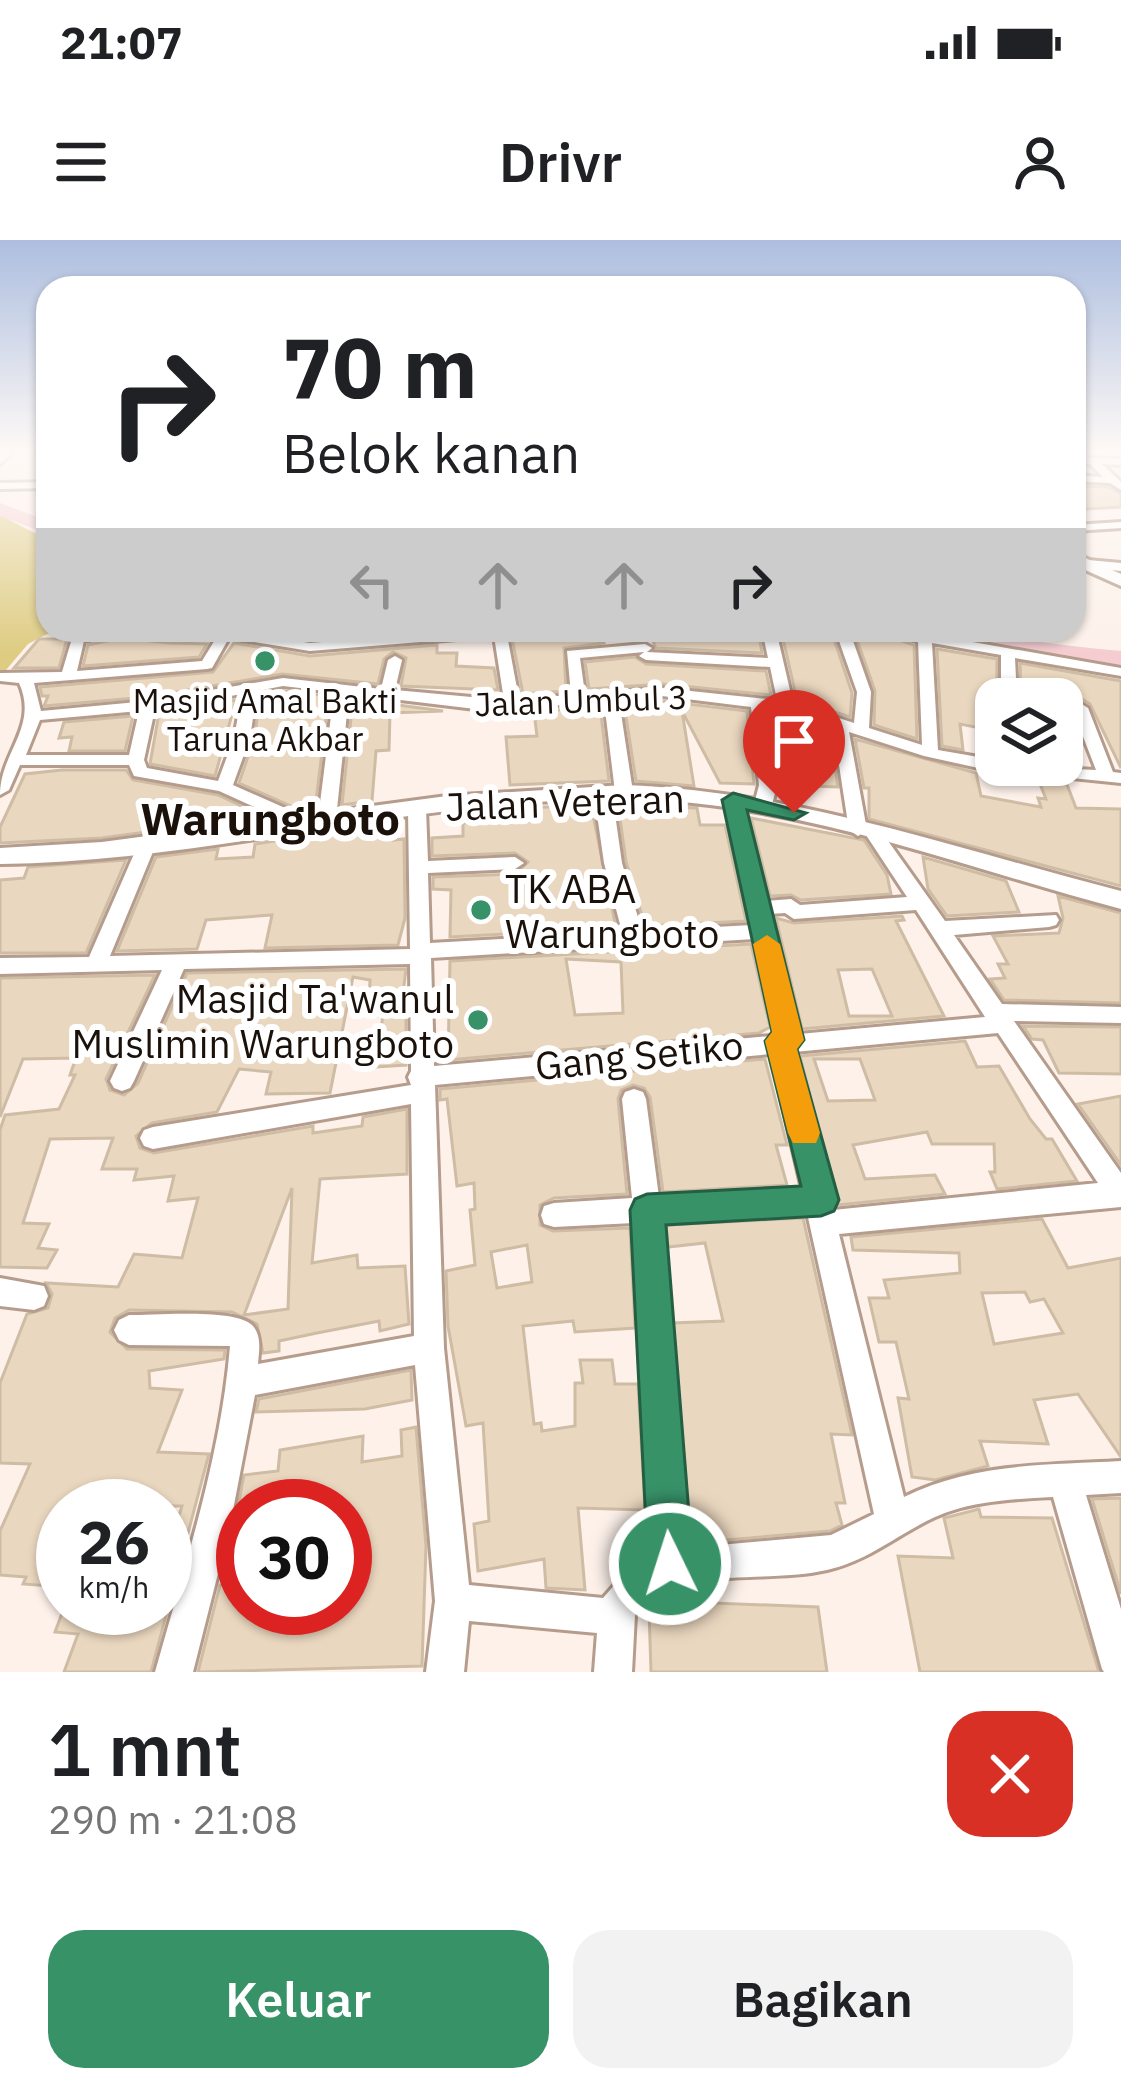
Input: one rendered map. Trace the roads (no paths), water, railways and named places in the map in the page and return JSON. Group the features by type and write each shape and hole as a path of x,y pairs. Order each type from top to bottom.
{"main road":[{"path":"1086,564 1121,581"},
{"name":"Jalan Veteran","path":"0,856 146,847 417,809 613,793 763,805 1121,900"}],"street":[{"path":"1086,527 1120,526"},
{"path":"1086,562 1121,567"},
{"path":"68,676 77,642"},
{"path":"0,677 207,665 215,642"},
{"path":"251,642 289,655 414,642"},
{"path":"502,642 513,706"},
{"path":"645,642 648,694"},
{"path":"772,642 786,706"},
{"path":"846,642 863,692 861,730"},
{"path":"926,642 930,753"},
{"path":"940,642 1121,671"},
{"path":"579,701 572,654 645,652 777,663"},
{"path":"1008,656 1009,678"},
{"path":"386,697 395,660"},
{"path":"0,790 35,716 35,694 25,679"},
{"name":"Jalan Umbul 3","path":"35,716 148,706 303,682 386,697 513,706 648,694 786,706 930,753 975,760"},
{"path":"224,787 242,738 250,689"},
{"path":"148,706 136,760 140,772 224,787 315,821 342,690"},
{"path":"611,698 613,863 634,939"},
{"path":"758,702 768,785 763,805"},
{"path":"1083,714 1114,778"},
{"path":"841,723 866,833 921,903 1120,1194"},
{"path":"15,760 136,760"},
{"name":"Jalan Umbul 3","path":"1083,774 1114,778"},
{"path":"733,800 893,1521"},
{"path":"417,809 429,1348 453,1601 445,1672"},
{"path":"96,964 146,847"},
{"path":"421,867 515,863"},
{"path":"758,908 791,906 794,912 921,903"},
{"path":"938,929 1049,920"},
{"path":"0,966 419,954 764,931"},
{"path":"122,1082 176,963"},
{"name":"Gang Setiko","path":"153,1138 421,1085 998,1018 1121,1015"},
{"path":"634,1100 647,1210 670,1564"},
{"path":"554,1215 647,1210 824,1212 1120,1194"},
{"path":"0,1292 34,1296"},
{"path":"128,1330 238,1331 244,1340 242,1382 175,1672"},
{"path":"242,1382 429,1348"},
{"path":"613,1672 614,1617 626,1595 670,1564 826,1554 855,1546 893,1521 967,1492 1121,1477"},
{"path":"1065,1481 1121,1669"},
{"path":"453,1601 614,1617"}],"waterway":[{"path":"27,520 36,523"},
{"path":"973,642 1018,651 1121,659"}],"place":[{"name":"Masjid Amal Bakti Taruna Akbar","path":"265,661"},
{"name":"TK ABA Warungboto","path":"481,910"},
{"name":"Masjid Ta'wanul Muslimin Warungboto","path":"478,1020"}],"district":[{"name":"Warungboto","path":"270,818"}]}
